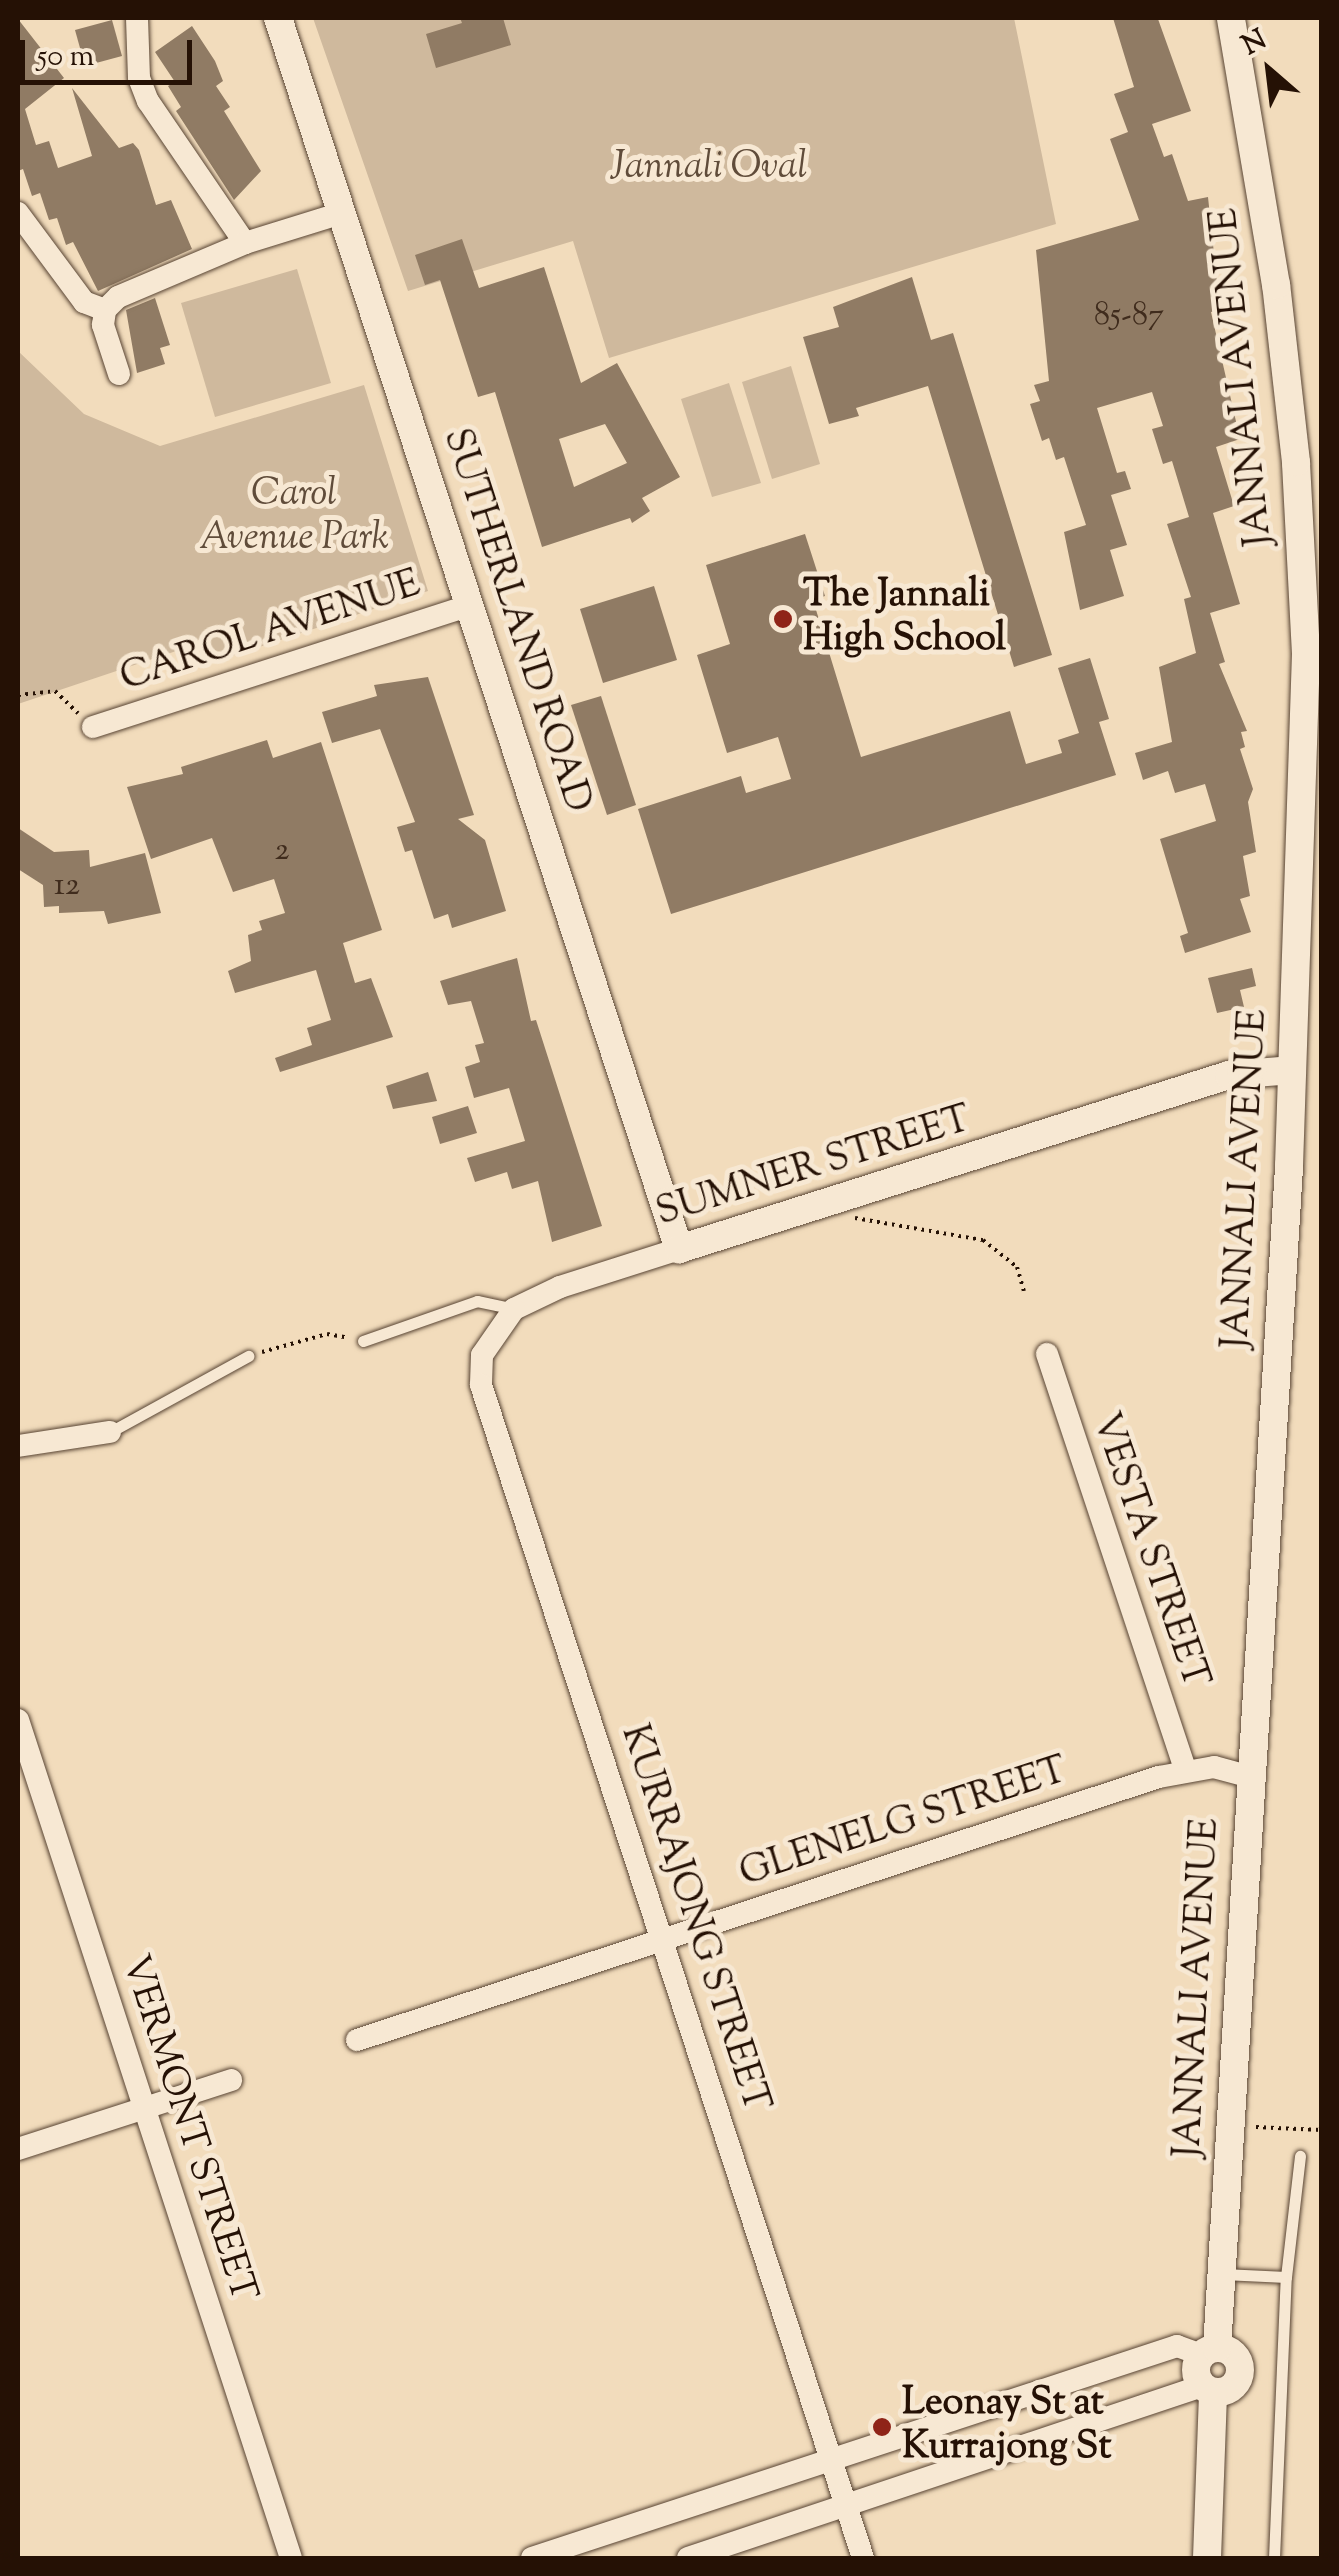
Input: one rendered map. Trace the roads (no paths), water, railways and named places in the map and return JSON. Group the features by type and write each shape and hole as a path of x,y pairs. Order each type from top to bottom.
{"street":[{"path":"137,18 139,78 148,101 245,243"},
{"name":"SUTHERLAND ROAD","path":"278,18 678,1249"},
{"name":"JANNALI AVENUE","path":"1209,2352 1223,2274 1247,1776 1292,1070 1306,654 1298,494 1271,242 1231,18"},
{"path":"18,213 84,302 105,310"},
{"path":"119,374 103,325 105,310 138,287 245,243 342,214"},
{"name":"CAROL AVENUE","path":"92,727 471,605"},
{"name":"SUMNER STREET","path":"514,1309 560,1287 1229,1075 1292,1070"},
{"name":"KURRAJONG STREET","path":"514,1309 482,1355 481,1384 864,2558"},
{"name":"VESTA STREET","path":"1046,1354 1185,1770"},
{"path":"18,1446 110,1432"},
{"name":"VERMONT STREET","path":"18,1720 291,2558"},
{"name":"GLENELG STREET","path":"357,2040 1185,1770 1214,1768 1247,1776"},
{"path":"18,2149 231,2080"},
{"path":"532,2558 1177,2346 1237,2357 1241,2372 1229,2391 1208,2389 688,2558"},
{"path":"1206,2558 1208,2389 1196,2374 1209,2352"}],"lane":[{"path":"363,1340 476,1301 514,1309"},
{"path":"110,1432 248,1356"},
{"path":"1274,2558 1286,2277 1300,2156"},
{"path":"1223,2274 1286,2277"}],"place":[{"name":"The Jannali High School","path":"783,619"},
{"name":"Leonay St at Kurrajong St","path":"882,2427"}],"park label":[{"name":"Jannali Oval","path":"709,169"},
{"name":"Carol Avenue Park","path":"294,518"}]}
